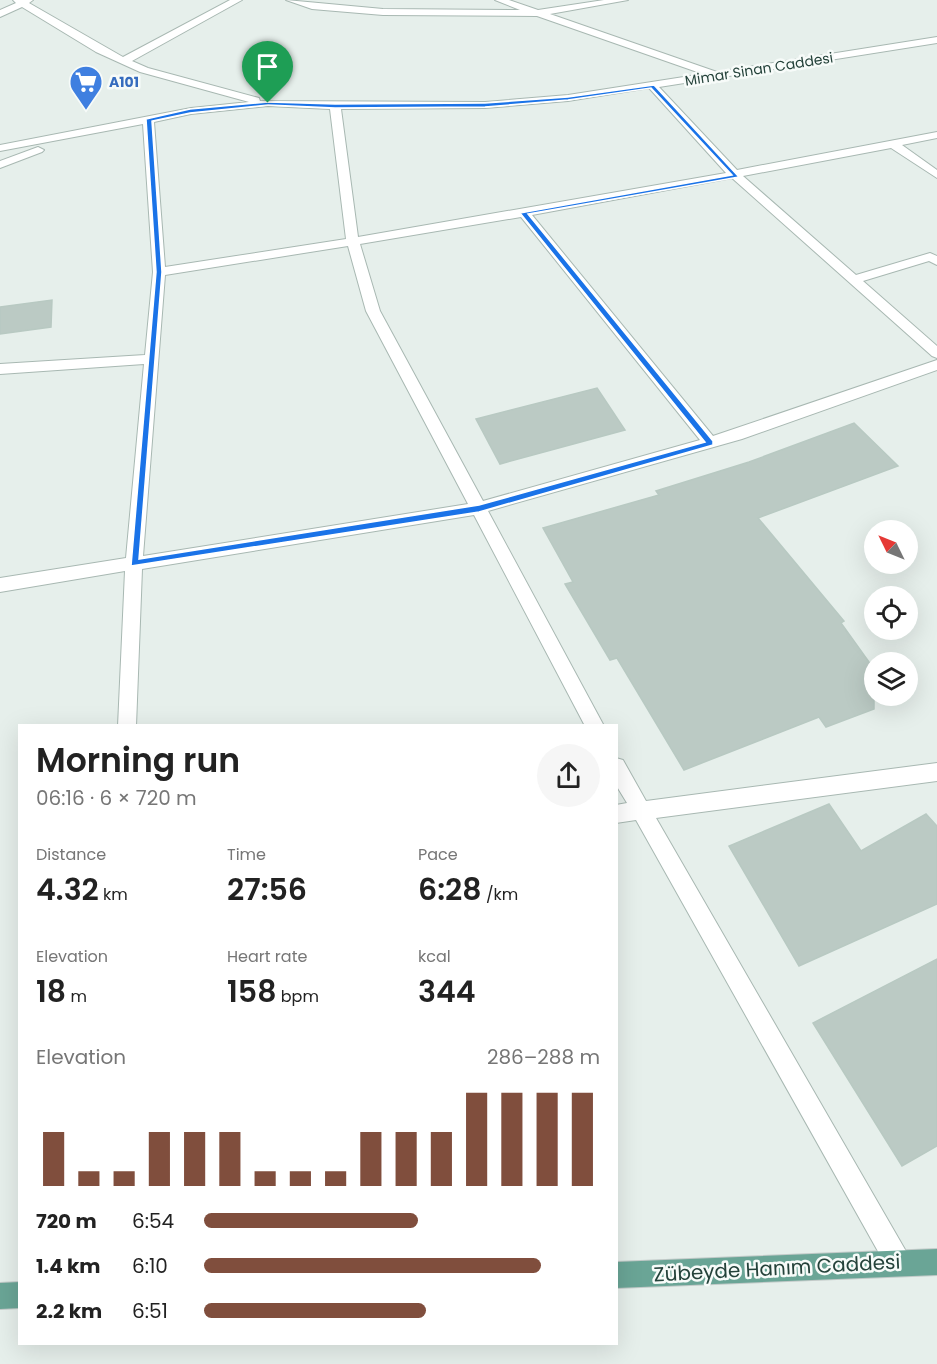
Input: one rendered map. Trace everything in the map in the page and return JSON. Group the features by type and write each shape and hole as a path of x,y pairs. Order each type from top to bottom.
{"main road":[{"name":"Zübeyde Hanım Caddesi","path":"618,1275 748,1272 898,1262 937,1262"},
{"path":"0,1296 18,1295"}],"street":[{"path":"123,61 237,0"},
{"path":"291,0 312,6 383,12 537,13 623,0"},
{"path":"500,0 718,76"},
{"path":"0,14 23,1 100,50 144,70 268,103"},
{"name":"Mimar Sinan Caddesi","path":"80,134 190,111 268,103 335,106 485,105 568,98 937,40"},
{"path":"922,42 937,52"},
{"path":"652,86 736,176 937,353"},
{"path":"335,106 353,243 373,311 594,724"},
{"path":"127,724 134,564 159,272 148,120"},
{"path":"0,148 80,134"},
{"path":"0,165 80,134"},
{"path":"159,272 353,243 736,176 937,135"},
{"path":"893,144 937,175"},
{"path":"524,213 710,443"},
{"path":"854,280 930,257 937,261"},
{"path":"0,369 152,359"},
{"path":"0,585 479,508 710,443 937,365"},
{"path":"618,770 898,1262"},
{"path":"618,814 937,772"}],"building":[{"path":"52,300 51,327 0,334 0,307"},
{"path":"597,388 625,430 500,464 476,419"},
{"path":"854,423 898,466 758,518 844,621 841,623 864,655 864,706 874,706 874,709 826,727 819,717 684,770 617,658 610,660 565,584 573,582 543,528 659,495 656,491 749,462"},
{"path":"829,804 861,851 926,814 937,826 937,904 799,966 729,846"},
{"path":"937,959 937,1146 902,1166 813,1023"}],"place":[{"name":"A101","path":"86,111"}],"route":[{"path":"652,86 736,176 524,213 710,443 479,508 134,564 159,272 148,120 190,111 268,103 335,106 485,105 568,98 652,86"}]}
